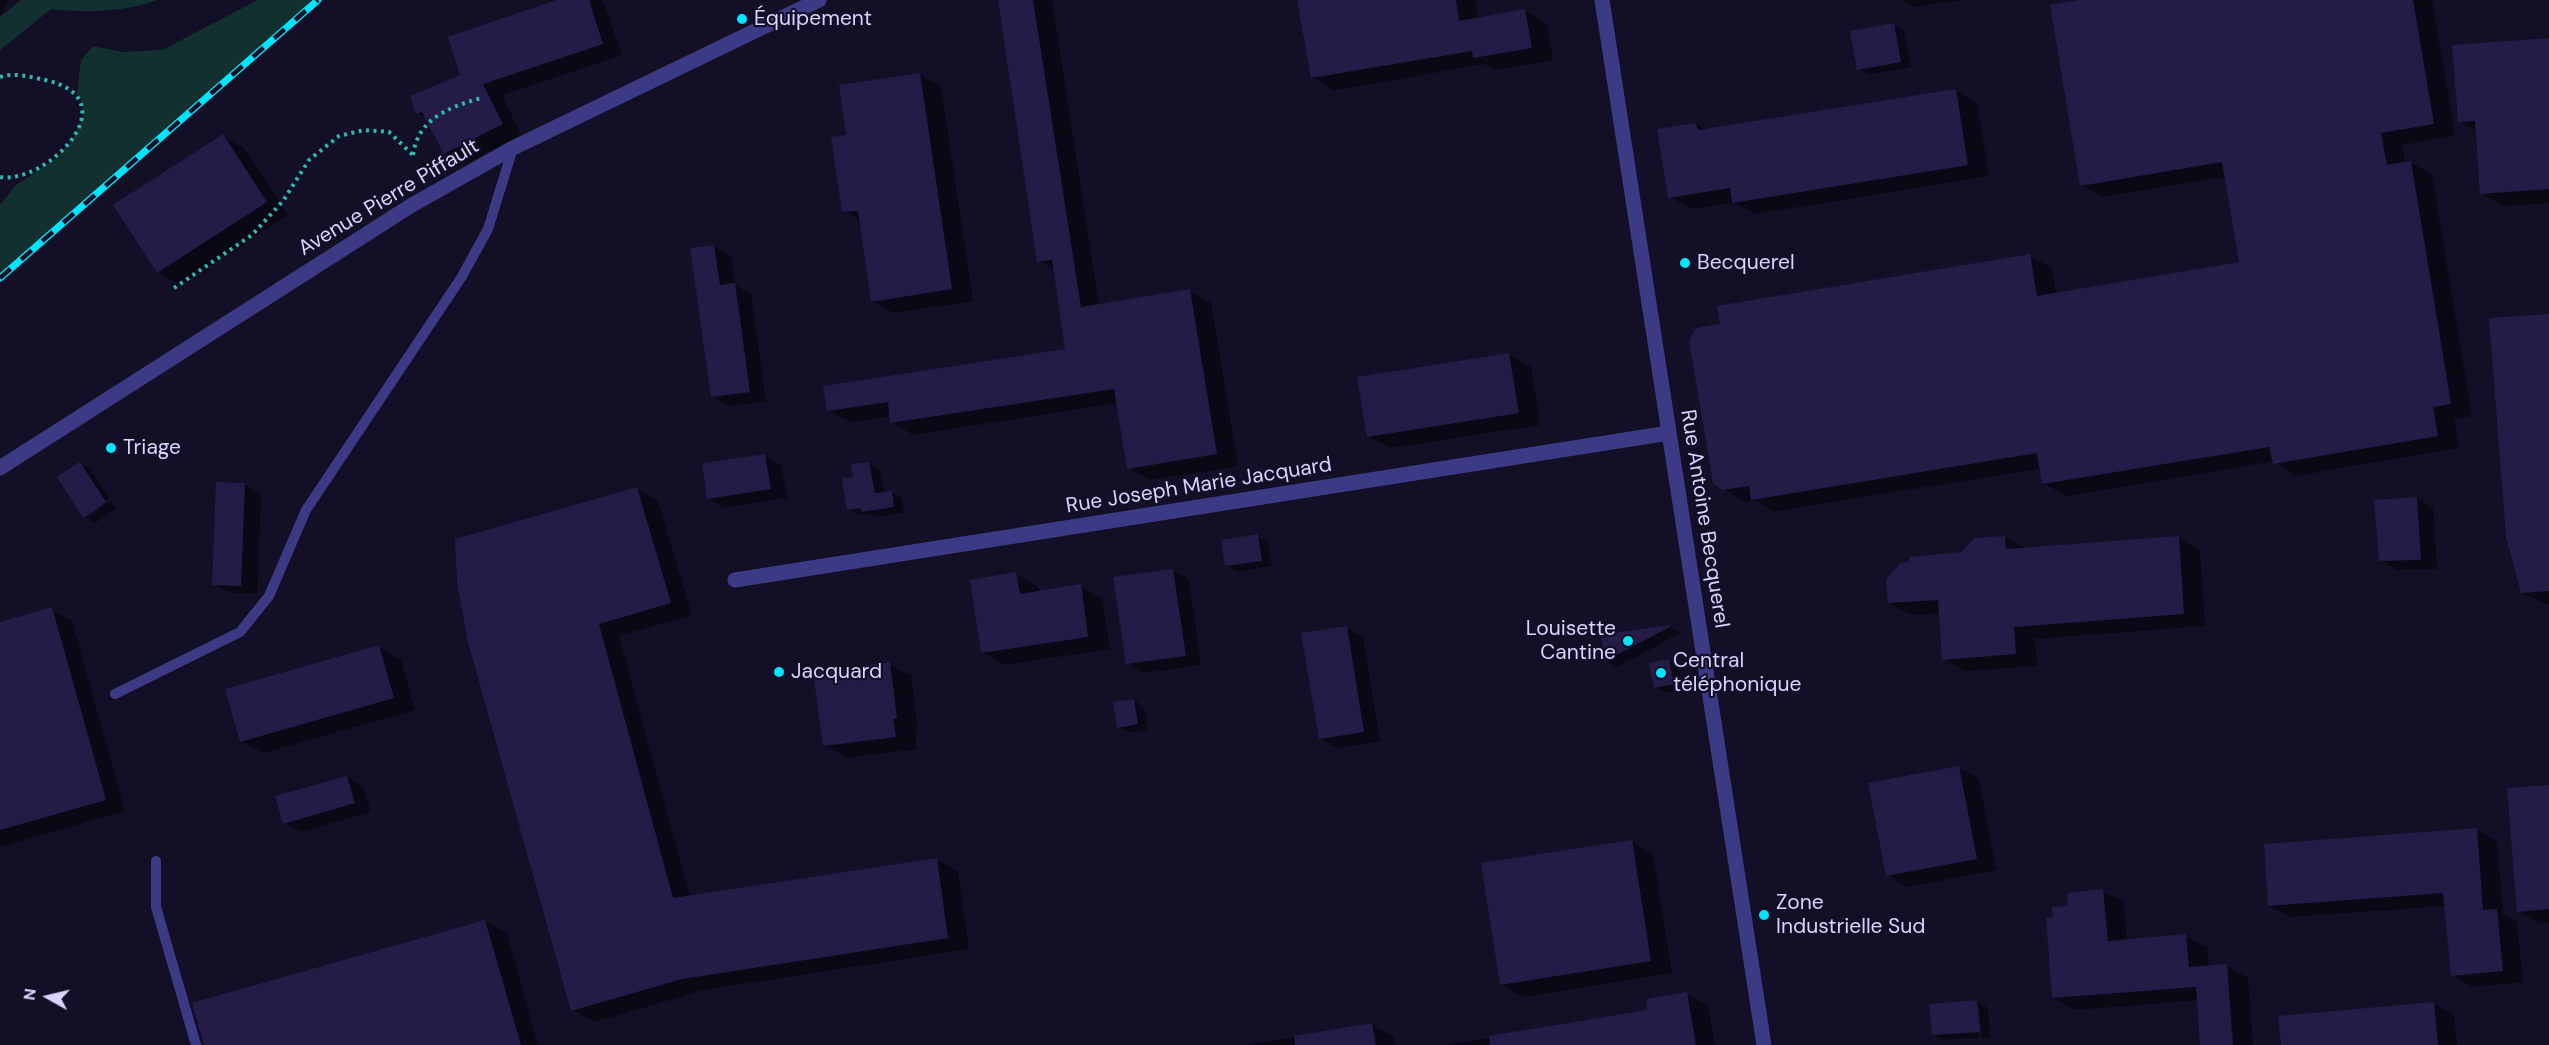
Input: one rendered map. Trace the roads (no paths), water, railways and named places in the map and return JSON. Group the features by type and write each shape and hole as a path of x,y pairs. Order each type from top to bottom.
{"street":[{"name":"Avenue Pierre Piffault","path":"0,468 412,205 513,148 819,0"},
{"name":"Rue Antoine Becquerel","path":"1602,0 1764,1045"},
{"name":"Rue Joseph Marie Jacquard","path":"735,580 1669,433"}],"lane":[{"path":"115,694 240,633 269,596 306,510 461,278 488,229 513,148"},
{"path":"156,861 156,907 196,1045"}],"railway":[{"path":"0,278 318,0"}],"place":[{"name":"Équipement","path":"742,19"},
{"name":"Becquerel","path":"1685,263"},
{"name":"Triage","path":"111,448"},
{"name":"Louisette Cantine","path":"1628,641"},
{"name":"Jacquard","path":"779,672"},
{"name":"Central téléphonique","path":"1661,673"},
{"name":"Zone Industrielle Sud","path":"1764,915"}]}
